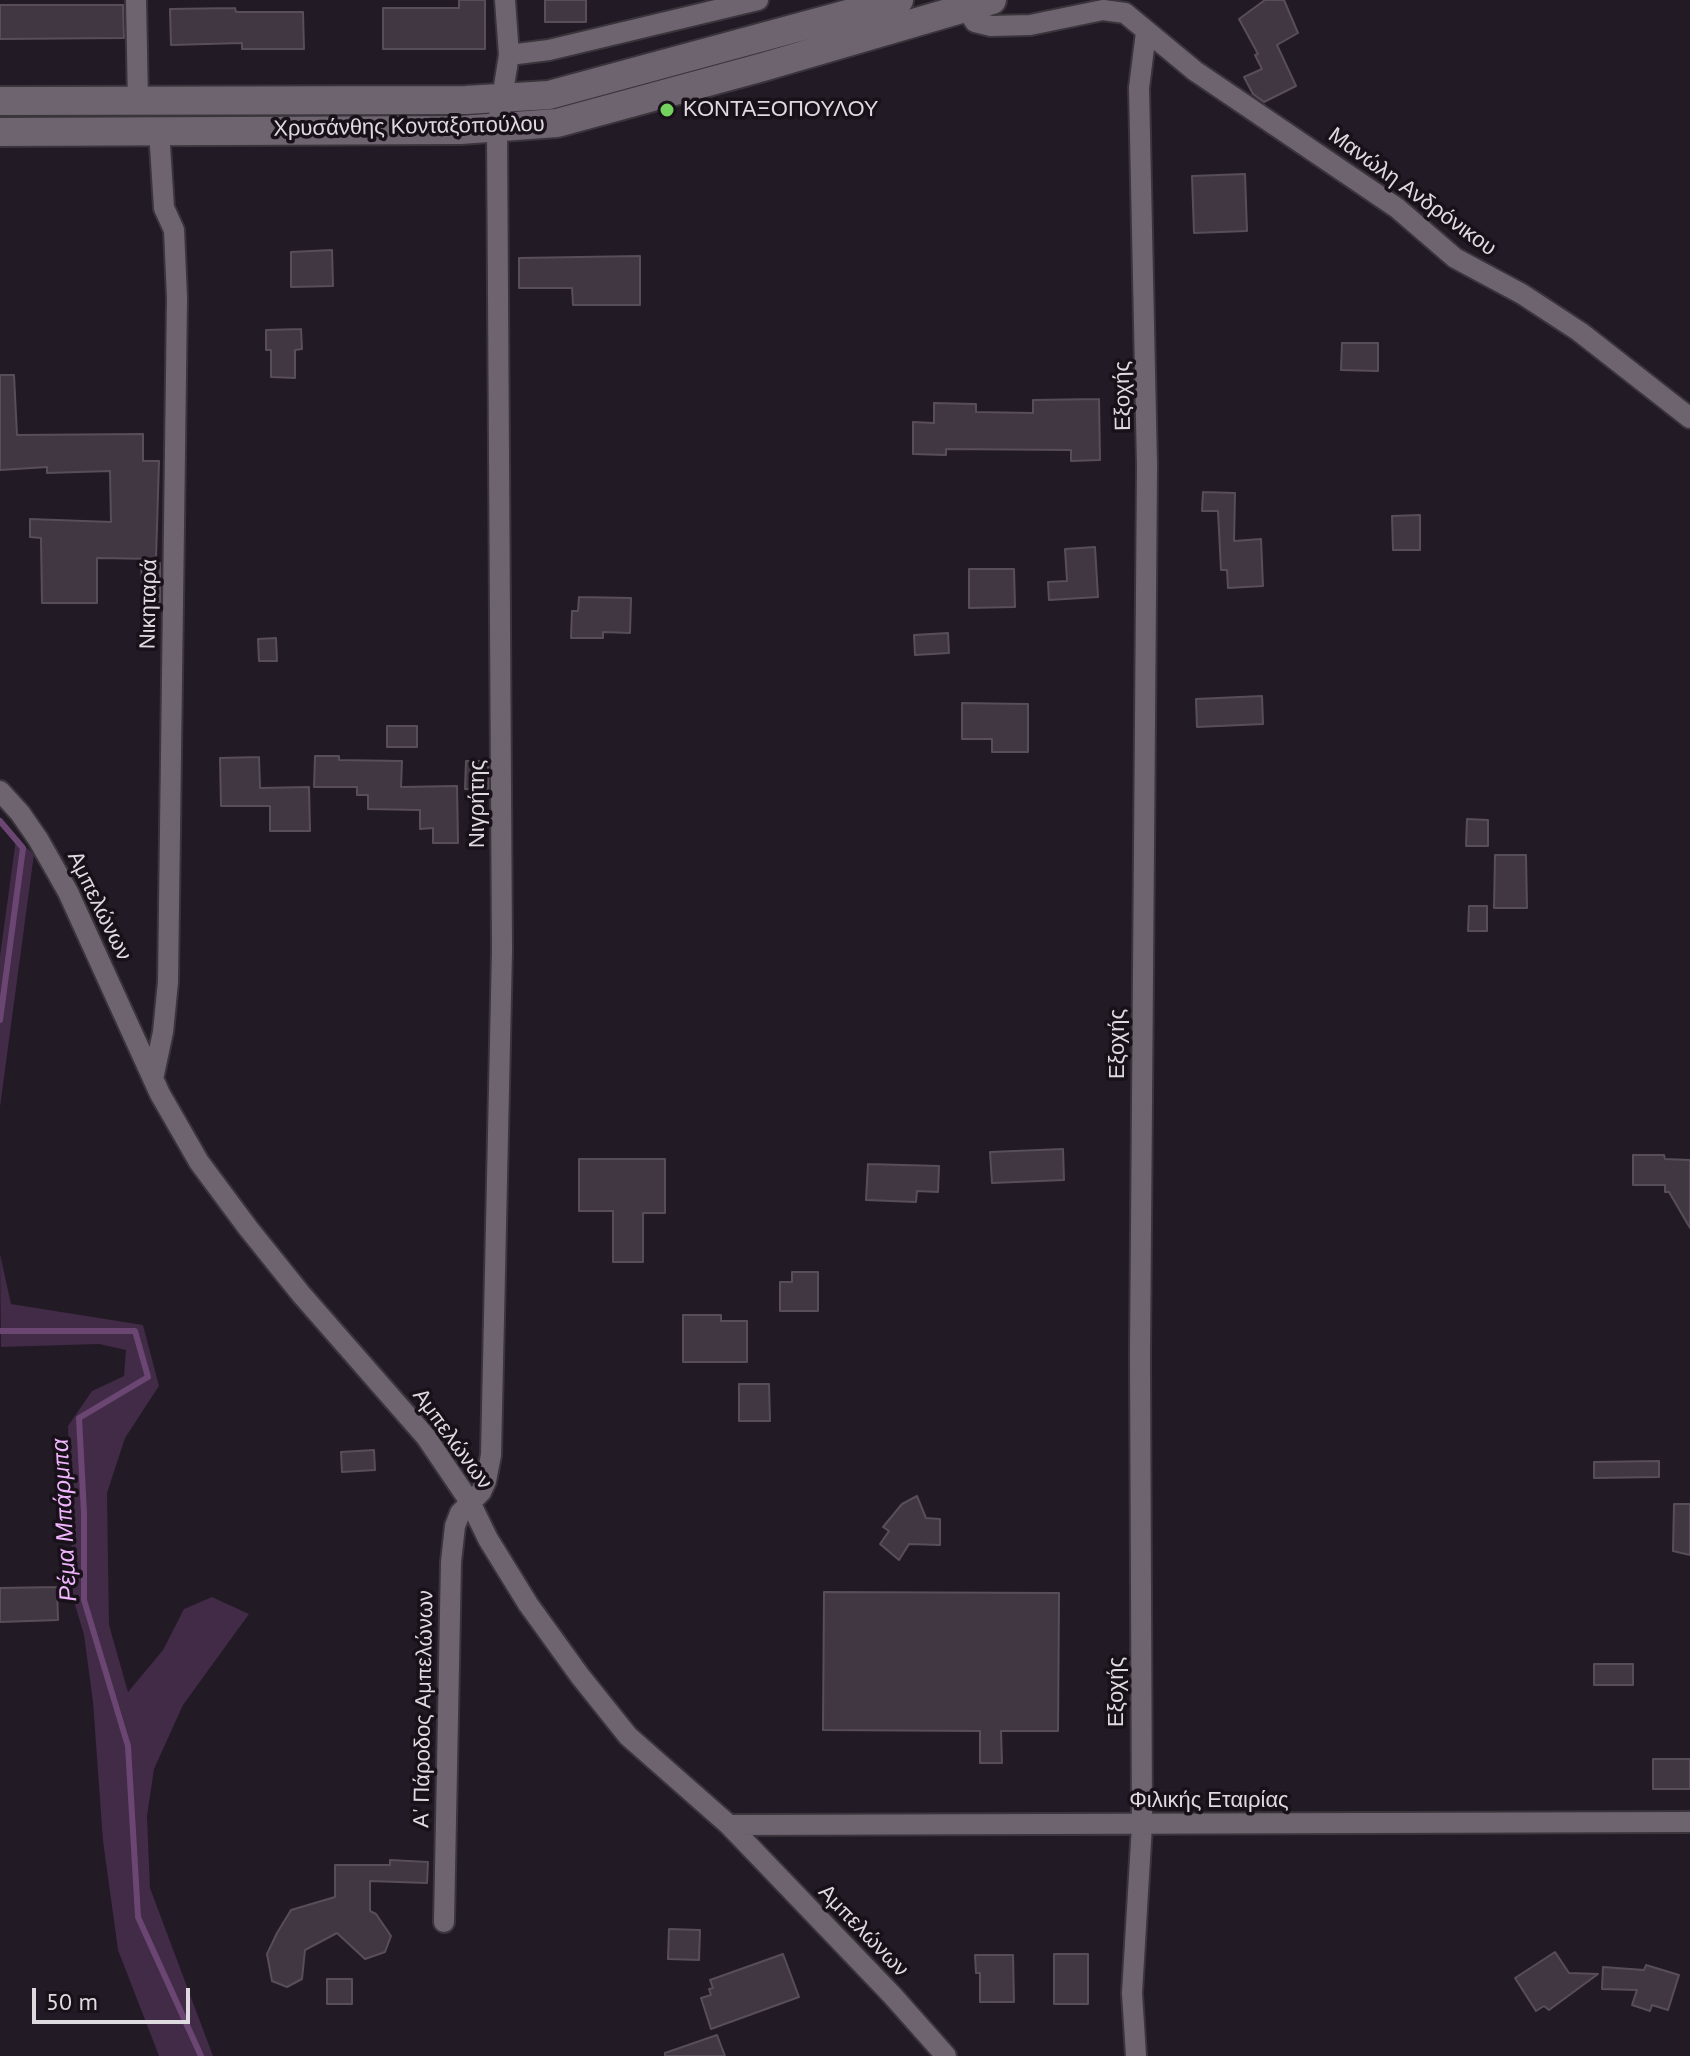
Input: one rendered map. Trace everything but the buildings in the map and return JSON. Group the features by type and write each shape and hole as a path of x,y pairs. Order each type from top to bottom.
{"main road":[{"name":"Χρυσάνθης Κονταξοπούλου","path":"0,101 501,99 549,95 899,0"},
{"name":"Χρυσάνθης Κονταξοπούλου","path":"0,132 497,129 557,123 979,4"}],"street":[{"path":"136,0 138,102"},
{"name":"Νιγρήτης","path":"470,1502 481,1492 486,1481 491,1455 502,950 497,129 509,55 505,0"},
{"path":"509,55 549,50 758,0"},
{"name":"Μανώλη Ανδρόνικου","path":"979,4 970,17 980,24 1010,26 1103,10 1125,13 1195,71 1397,208 1455,258 1522,294 1580,332 1690,418"},
{"name":"Εξοχής","path":"1136,2056 1132,1993 1142,1825 1140,1338 1147,450 1139,88 1146,32"},
{"name":"Νικηταρά","path":"153,1079 163,1032 168,982 177,298 174,230 164,208 159,130"},
{"name":"Αμπελώνων","path":"0,791 38,839 68,892 153,1079 199,1162 248,1228 426,1437 470,1502 488,1539 528,1604 628,1736 729,1825 939,2052"},
{"name":"Α' Πάροδος Αμπελώνων","path":"444,1922 451,1562 455,1526 460,1513 470,1502"},
{"name":"Φιλικής Εταιρίας","path":"729,1825 1690,1822"}],"shaded area":[{"path":"16,839 34,854 0,1107 0,956"},
{"path":"0,1254 11,1304 143,1325 159,1386 125,1438 107,1493 109,1625 128,1692 163,1650 184,1609 212,1597 249,1614 183,1705 154,1769 147,1816 150,1888 213,2056 159,2056 118,1950 103,1841 93,1702 84,1635 73,1598 68,1426 92,1391 124,1376 126,1350 99,1344 1,1347"}],"waterway":[{"name":"Ρέμα Μπάρμπα","path":"0,821 23,848 0,1020"},
{"name":"Ρέμα Μπάρμπα","path":"0,1331 135,1331 148,1377 79,1418 84,1600 128,1746 138,1917 201,2056"}],"place":[{"name":"ΚΟΝΤΑΞΟΠΟΥΛΟΥ","path":"667,110"}]}
